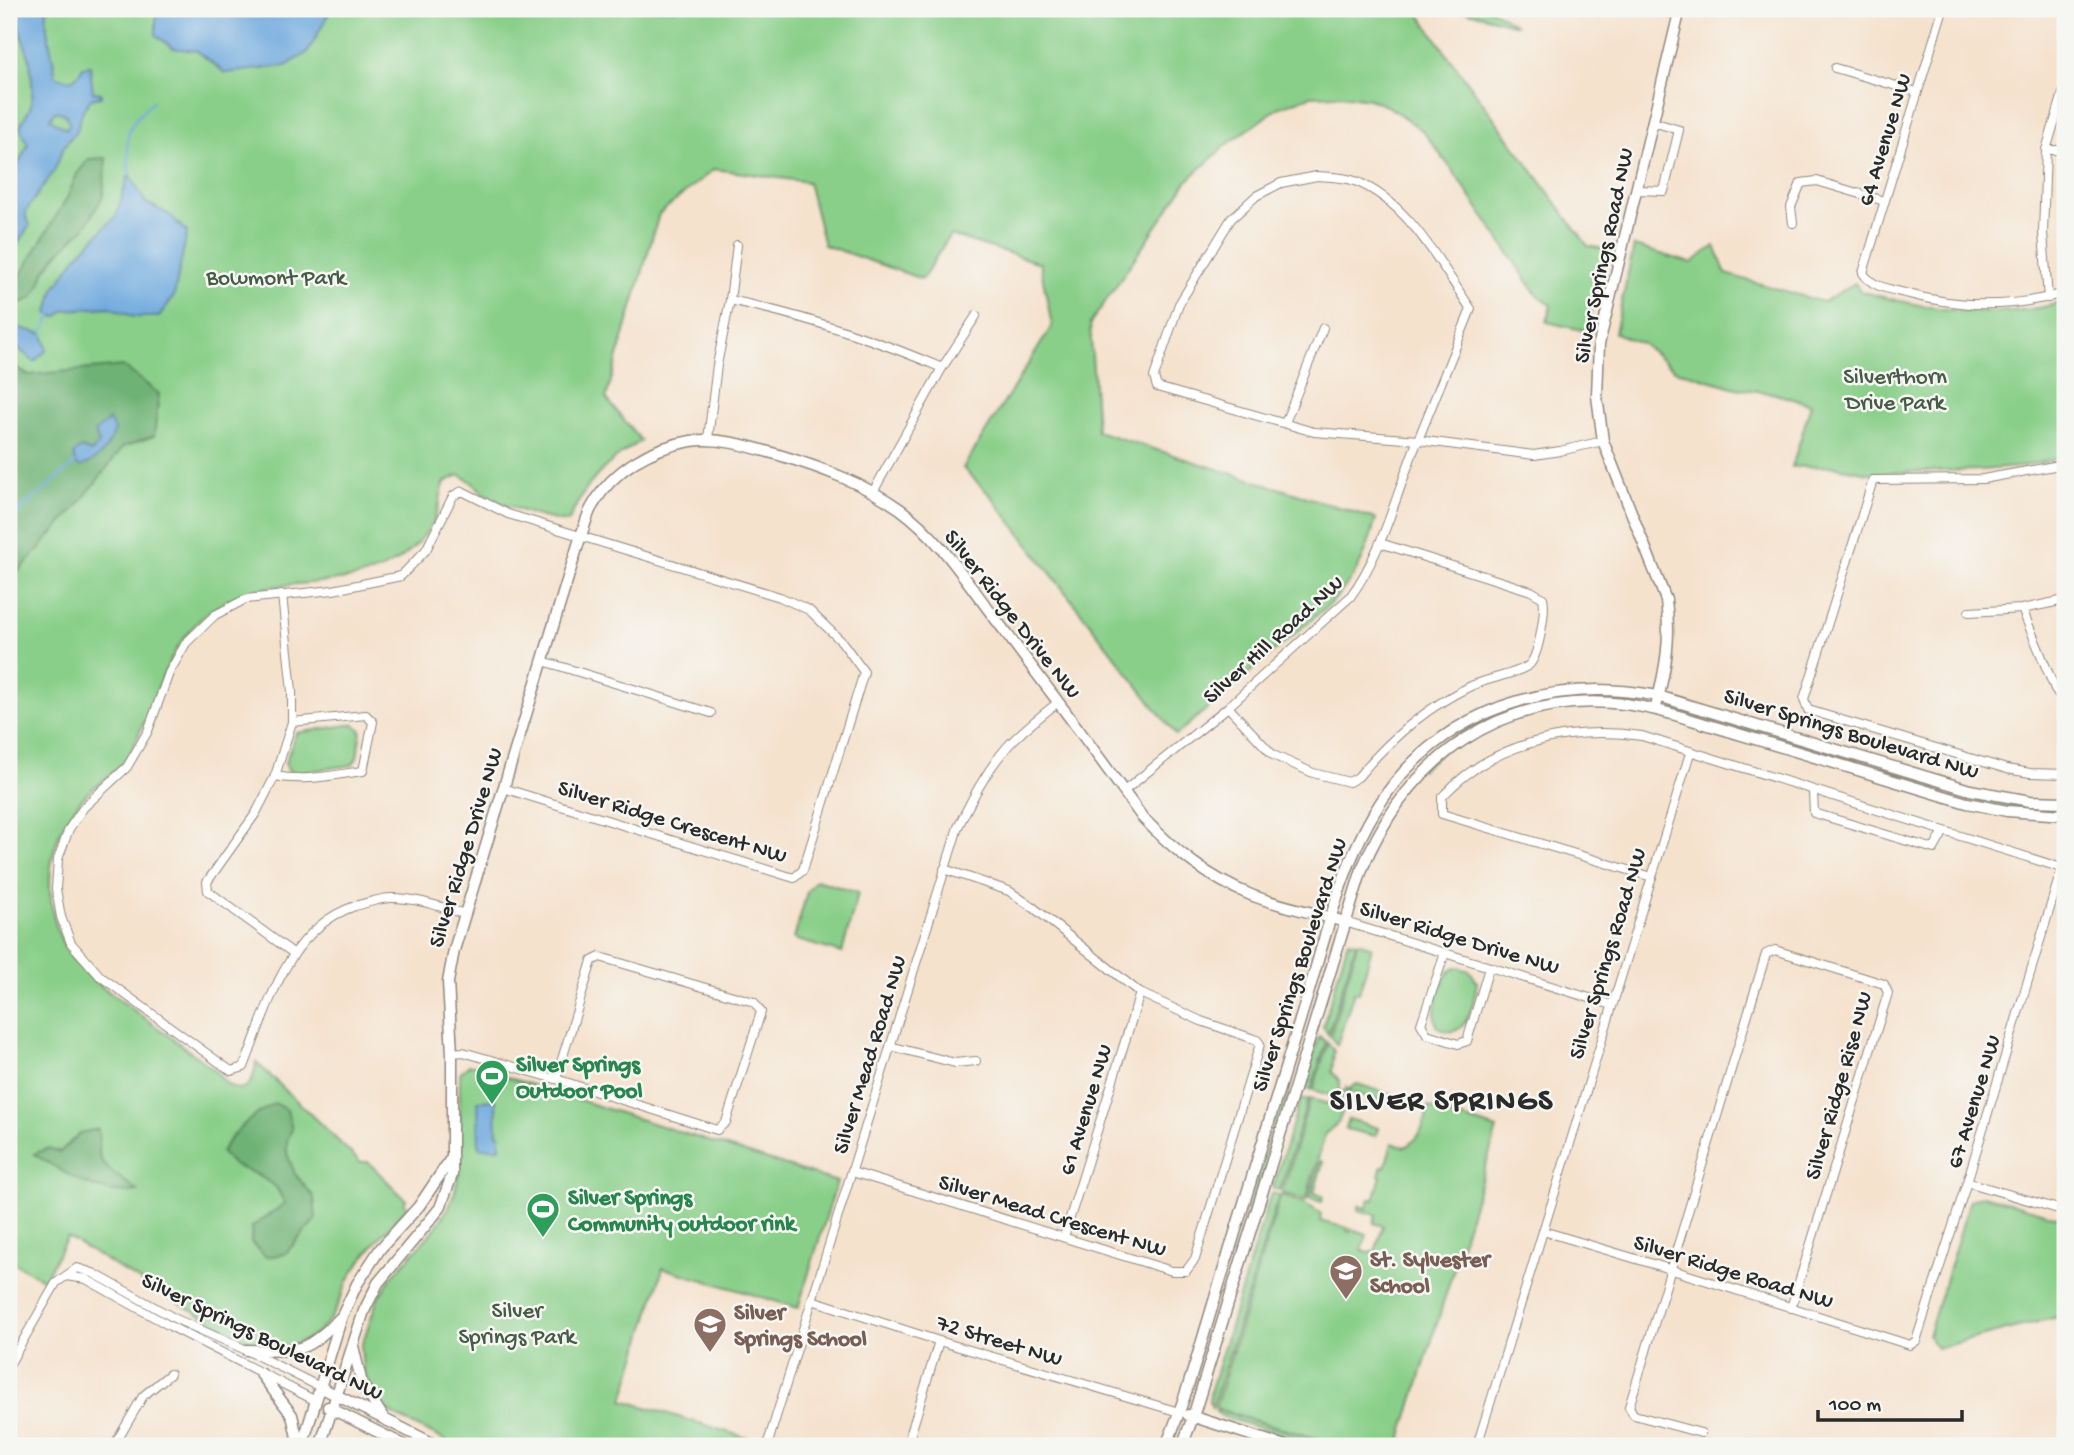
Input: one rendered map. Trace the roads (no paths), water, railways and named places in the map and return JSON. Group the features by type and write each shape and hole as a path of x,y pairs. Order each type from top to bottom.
{"street":[{"path":"1654,9 1679,12"},
{"name":"64 Avenue NW","path":"1943,9 1863,273 1880,287 1920,298 1958,304 2008,303 2048,298"},
{"name":"Silver Springs Road NW","path":"1655,709 1669,646 1666,600 1602,441 1597,396 1599,344 1679,12"},
{"path":"1835,68 1917,92"},
{"path":"2065,87 2046,150 2043,233 2048,298 2065,293"},
{"path":"1637,190 1664,191 1679,130 1653,122"},
{"path":"2046,150 2065,150"},
{"name":"Silver Hill Road NW","path":"1124,791 1228,707 1350,597 1363,581 1471,309 1413,228 1384,196 1353,180 1317,176 1281,183 1256,196 1231,219 1179,304 1154,377 1157,387 1285,424"},
{"path":"1793,223 1791,207 1801,183 1817,181 1884,201"},
{"path":"708,439 737,245"},
{"path":"730,300 786,312 896,348 942,368"},
{"path":"873,492 942,368 976,316"},
{"path":"1323,327 1285,424 1314,432 1353,437 1418,440 1534,455 1602,441"},
{"name":"Silver Ridge Drive NW","path":"320,1446 364,1311 378,1283 440,1208 452,1175 452,1053 448,982 454,950 581,535 592,506 615,477 635,461 659,449 708,439 751,447 852,481 902,510 956,564 1142,817 1168,844 1226,884 1253,896 1612,1005"},
{"path":"2065,464 1983,479 1873,480 1804,699 1808,710 2007,769 2065,774"},
{"path":"465,914 419,900 390,898 341,911 314,929 293,953 244,1067 231,1071 100,976 71,943 61,917 56,889 58,859 69,829 85,807 127,768 148,732 169,673 186,643 215,615 246,599 333,590 401,576 426,550 453,496 462,491 508,514 581,535"},
{"name":"Silver Ridge Crescent NW","path":"503,788 794,878 803,870 864,672 842,642 809,610 780,597 581,535"},
{"path":"1228,707 1273,755 1312,774 1349,782 1358,777 1404,729 1438,704 1471,686 1529,665 1535,657 1545,607 1544,598 1531,591 1380,543"},
{"path":"282,595 292,691 292,722 275,776 256,813 206,882 208,891 293,953"},
{"path":"1969,612 2022,609 2065,600"},
{"path":"2022,609 2055,689 2065,703"},
{"path":"543,661 711,713"},
{"name":"Silver Springs Boulevard NW","path":"1166,1446 1179,1412 1354,852 1382,801 1416,760 1449,733 1522,699 1550,693 1629,690 1658,696 1970,789 2030,801 2065,802"},
{"name":"Silver Springs Boulevard NW","path":"1182,1446 1366,858 1392,809 1417,778 1458,743 1513,716 1549,706 1588,702 1623,704 1655,709 1967,803 2007,811 2065,815"},
{"name":"Silver Mead Road NW","path":"767,1446 958,827 981,783 1006,748 1058,703"},
{"path":"275,776 289,779 313,778 363,771 373,722 366,715 292,722"},
{"path":"1652,877 1442,814 1442,797 1456,781 1493,758 1546,737 1629,734 2064,869"},
{"name":"Silver Springs Road NW","path":"1477,1446 1690,753"},
{"path":"1813,792 1814,813 1934,849 1944,831"},
{"name":"Silver Mead Crescent NW","path":"852,1172 1172,1271 1186,1271 1195,1259 1260,1044 1257,1040 1201,1021 1140,993 1009,891 944,869"},
{"name":"67 Avenue NW","path":"1913,1343 1916,1341 1968,1182 2064,869"},
{"name":"Silver Ridge Rise NW","path":"1701,1433 1634,1415 1629,1407 1766,954 1775,950 1884,984 1888,993 1791,1308"},
{"path":"1445,953 1421,1024 1427,1034 1458,1044 1467,1041 1489,968"},
{"path":"452,1053 463,1052 556,1079 717,1130 726,1122 761,1012 754,1002 600,957 592,961 556,1079"},
{"name":"61 Avenue NW","path":"1064,1237 1140,993"},
{"path":"890,1046 955,1063 976,1061"},
{"path":"300,1446 342,1316 357,1284 374,1257 419,1206 450,1160"},
{"path":"1968,1182 2065,1211"},
{"name":"Silver Ridge Road NW","path":"1543,1231 1910,1345 1913,1343"},
{"name":"Silver Springs Boulevard NW","path":"67,1274 78,1268 93,1272 176,1319 246,1350 438,1446"},
{"path":"9,1365 56,1283 67,1274"},
{"name":"Silver Springs Boulevard NW","path":"67,1274 86,1279 261,1374 403,1445"},
{"name":"72 Street NW","path":"811,1300 1179,1412"},
{"path":"246,1350 279,1352 304,1347 318,1340 342,1316"},
{"path":"907,1446 939,1341"},
{"path":"352,1345 362,1384 384,1419"},
{"path":"114,1446 143,1396 170,1374"},
{"path":"261,1374 292,1415 300,1446"},
{"path":"1179,1412 1285,1446"},
{"path":"383,1446 403,1445"}],"water":[{"path":"18,9 47,9 47,27 55,75 71,79 78,75 83,67 90,66 93,92 101,93 101,97 91,99 83,110 77,130 64,146 54,171 26,211 30,225 13,250 9,262 9,184 28,144 20,128 30,108 32,93 30,63","holes":["54,112 66,115 69,123 67,129 50,119"]},
{"path":"156,9 331,9 308,52 286,66 225,73 197,51 173,48 156,35"},
{"path":"129,174 146,203 170,215 187,232 174,296 159,317 134,317 110,307 66,310 56,317 48,313 54,289 78,255 116,216"},
{"path":"9,325 43,334 47,350 34,362 9,340"},
{"path":"109,420 115,431 109,444 97,458 80,467 75,463 74,454 81,448 91,452 99,444 95,432"},
{"path":"496,1100 500,1148 479,1148 478,1101"}],"waterway":[{"path":"129,174 128,140 131,126 153,101"},
{"path":"42,333 52,315"},
{"path":"9,520 75,463"}],"place":[{"name":"Silver Springs Outdoor Pool","path":"492,1106"},
{"name":"Silver Springs Community outdoor rink","path":"543,1239"},
{"name":"St. Sylvester School","path":"1346,1301"},
{"name":"Silver Springs School","path":"710,1354"}],"district":[{"name":"SILVER SPRINGS","path":"1442,1099"}],"park label":[{"name":"Bowmont Park","path":"276,276"},
{"name":"Silverthorn Drive Park","path":"1895,388"},
{"name":"Silver Springs Park","path":"517,1322"}]}
